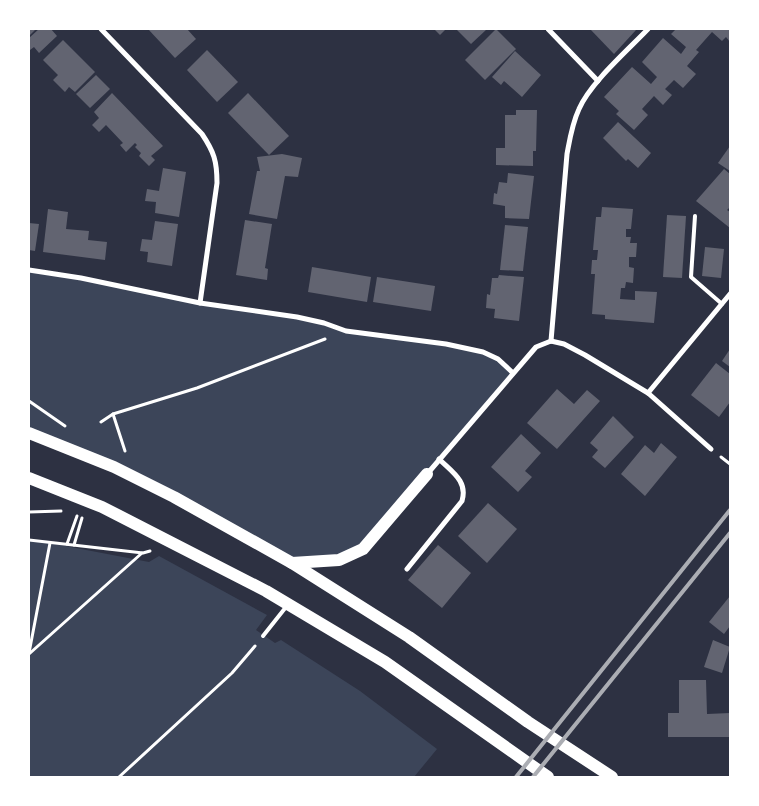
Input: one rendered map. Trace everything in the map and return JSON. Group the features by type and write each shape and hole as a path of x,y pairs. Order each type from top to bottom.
{"main road":[{"path":"29,433 114,466 292,562 409,637 528,722 612,777"},
{"path":"292,562 339,560 362,549 426,474"},
{"path":"29,478 102,507 160,535 288,604 385,662 548,777"}],"street":[{"path":"101,29 202,134 213,151 217,166 217,182 200,303"},
{"path":"548,29 598,81"},
{"path":"551,341 567,154 571,130 580,106 598,81 648,29"},
{"path":"29,270 81,278 200,303 297,317 324,323 346,331 446,344 483,352 498,360 513,373"},
{"path":"648,393 730,294"},
{"path":"426,474 536,347 551,341 564,344 585,355 648,393 711,449"},
{"path":"406,569 462,501 465,492 462,483 439,459"}],"lane":[{"path":"695,216 691,277 722,304"},
{"path":"263,636 288,604"}],"path":[{"path":"101,422 113,414 197,388 346,331"},
{"path":"29,401 69,429"},
{"path":"113,414 125,451 117,448"},
{"path":"29,512 68,511"},
{"path":"67,544 78,511"},
{"path":"29,654 50,543"},
{"path":"29,654 143,553"},
{"path":"119,777 232,673 263,636"}],"shaded area":[{"path":"29,270 200,303 297,317 346,331 483,352 498,359 513,373 363,549 292,563 174,497 29,433"},
{"path":"29,539 149,562 159,556 267,615 256,630 275,643 281,640 360,691 437,749 414,777 29,777"}],"building":[{"path":"29,29 36,29 29,36"},
{"path":"39,29 51,29 57,36 39,53 34,47 29,49 29,38"},
{"path":"148,29 187,29 196,39 175,58"},
{"path":"434,29 446,29 440,35"},
{"path":"456,29 487,29 471,44"},
{"path":"496,29 516,49 485,80 465,60"},
{"path":"590,29 636,29 636,30 614,54"},
{"path":"676,29 730,29 730,42 726,37 722,41 712,32 696,50 699,52 687,66 696,74 683,88 674,80 665,89 672,95 663,105 654,96 642,109 648,115 634,130 616,114 619,111 604,97 632,67 651,84 657,77 642,62 663,38 681,54 686,47 671,34"},
{"path":"63,40 95,72 75,92 69,87 65,92 53,80 58,75 43,60"},
{"path":"207,50 238,82 217,102 187,70"},
{"path":"515,51 541,75 522,97 504,81 501,85 492,77"},
{"path":"96,75 110,89 90,108 76,94"},
{"path":"112,93 163,146 151,156 155,160 149,166 139,156 141,153 135,147 137,145 135,143 126,152 120,145 123,143 106,125 99,132 92,125 99,118 94,112"},
{"path":"248,93 289,136 269,155 228,113"},
{"path":"516,110 537,110 536,151 533,151 533,166 496,165 496,148 505,148 505,115 516,115"},
{"path":"618,122 651,153 638,168 628,159 626,161 603,138"},
{"path":"730,146 730,171 718,163"},
{"path":"282,154 302,158 298,177 285,176 277,219 249,214 257,171 260,171 257,157"},
{"path":"163,168 186,172 179,217 155,213 156,202 145,201 147,189 159,191"},
{"path":"724,169 730,174 730,207 727,210 730,212 730,228 696,201"},
{"path":"508,173 534,176 529,219 505,218 505,206 493,204 494,193 497,194 499,182 507,183"},
{"path":"602,207 633,209 631,229 626,229 626,237 631,237 630,243 637,243 636,257 629,257 629,267 634,268 633,283 626,282 625,288 621,288 620,299 635,300 635,291 657,292 654,323 605,319 605,315 592,314 595,274 591,274 592,260 597,260 598,250 593,250 596,217 601,217"},
{"path":"48,209 68,212 66,229 89,231 88,240 107,242 105,260 43,252"},
{"path":"667,215 686,216 682,278 663,277"},
{"path":"245,220 272,224 265,268 268,269 267,280 236,275"},
{"path":"155,221 178,224 172,266 147,262 148,252 140,251 142,239 152,240"},
{"path":"29,223 39,224 35,251 29,250"},
{"path":"505,225 528,227 523,271 500,270"},
{"path":"705,247 724,249 721,278 702,276"},
{"path":"312,267 371,277 367,302 308,292"},
{"path":"499,275 524,277 519,321 494,318 495,309 486,308 487,294 490,295 492,278 498,278"},
{"path":"377,277 435,286 431,311 373,302"},
{"path":"730,349 730,367 722,361"},
{"path":"716,363 730,374 730,402 719,417 691,395"},
{"path":"557,389 574,404 587,390 600,401 557,449 527,423"},
{"path":"613,416 634,437 605,468 592,457 598,450 590,443"},
{"path":"521,434 541,453 525,471 532,477 518,492 491,467"},
{"path":"661,443 677,457 645,496 621,474 645,445 654,453"},
{"path":"488,503 517,529 487,563 458,536"},
{"path":"438,545 471,573 442,608 408,580"},
{"path":"730,596 730,626 724,634 709,622"},
{"path":"713,640 730,647 722,673 704,667"},
{"path":"679,680 706,680 707,714 730,713 730,737 668,737 668,713 679,713"}],"railway":[{"path":"516,777 730,510"},
{"path":"533,777 730,533"}]}
